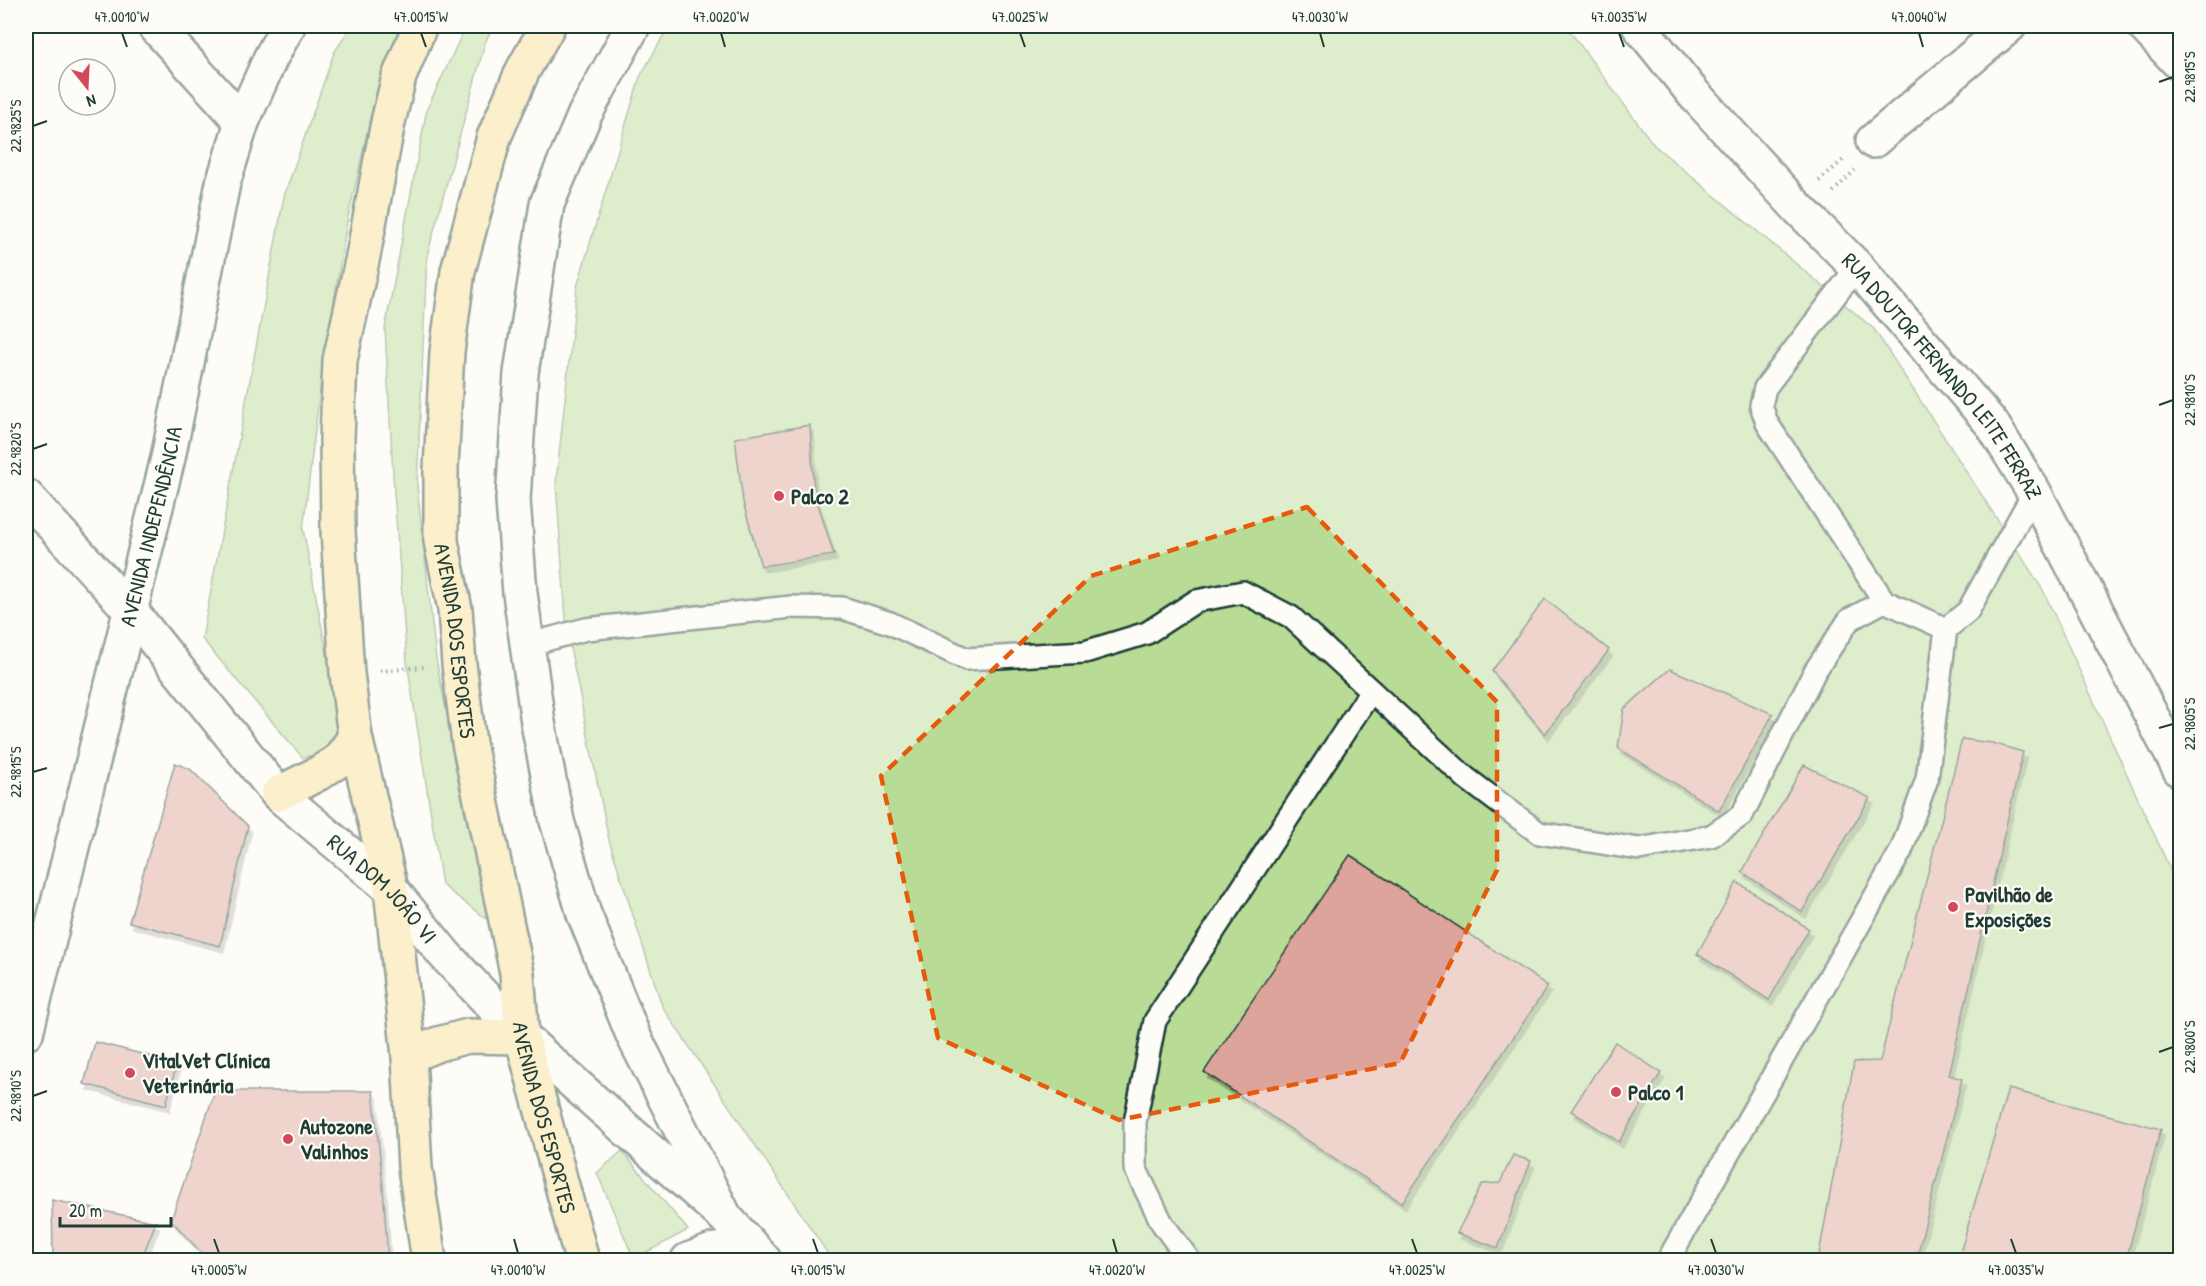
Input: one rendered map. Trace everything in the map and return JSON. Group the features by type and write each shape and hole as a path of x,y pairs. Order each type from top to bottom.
{"main road":[{"path":"420,26 399,77 388,122 363,256 340,360 337,439 338,531 347,673 355,737 391,889 409,1056 415,1168 429,1260"},
{"name":"AVENIDA DOS ESPORTES","path":"548,26 523,70 494,137 458,271 447,352 441,468 441,542 455,609 459,664 470,743 517,973 522,1037 582,1260"},
{"path":"278,794 338,761 355,737"},
{"path":"409,1056 438,1044 468,1036 522,1037"}],"street":[{"path":"155,26 242,122"},
{"name":"AVENIDA INDEPENDÊNCIA","path":"26,1033 168,458 223,183 242,122 271,57 288,26"},
{"path":"633,26 585,114 547,204 521,373 513,501 519,593 538,723 557,821 584,914 633,1035 725,1217"},
{"name":"RUA DOUTOR FERNANDO LEITE FERRAZ","path":"1639,26 1693,93 1798,208 1857,267 1992,424 2034,492 2181,770"},
{"path":"1874,141 2009,26"},
{"path":"2144,26 2181,64"},
{"name":"RUA DOM JOÃO VI","path":"26,496 131,611 278,794 391,889 445,955 522,1037 725,1217 764,1260"},
{"path":"688,1260 715,1250 735,1260"}],"lane":[{"path":"1857,267 1765,388 1761,405 1767,423 1884,601 1946,629"},
{"path":"1668,1260 1900,851 1927,779 1946,629 1968,611 2034,492"},
{"path":"527,645 586,629 791,607 842,608 890,623 966,659 1085,652 1147,633 1196,601 1243,592 1292,617 1466,778 1539,833 1639,849 1711,836 1742,815 1815,671 1849,620 1884,601"},
{"path":"1189,1260 1162,1223 1134,1168 1135,1122 1155,1021 1371,692"}],"highlighted area":[{"path":"1307,507 1497,702 1497,870 1400,1063 1119,1120 938,1038 881,776 1091,576"}],"green space":[{"path":"351,26 400,26 377,89 347,222 321,381 303,529 341,728 324,751 303,758 202,639 284,196 334,53"},
{"path":"466,26 493,26 485,43 427,256 417,486 436,659 488,920 442,885 407,662 385,329 427,109"},
{"path":"669,26 1566,26 1654,145 1874,329 2043,590 2180,891 2180,1260 832,1260 662,1006 609,840 567,632 556,483 577,287 640,77"},
{"path":"622,1151 688,1230 634,1259 597,1173"}],"building":[{"name":"Palco 2","path":"810,425 814,491 834,555 761,566 743,502 735,438"},
{"path":"1545,599 1609,650 1545,734 1492,671"},
{"path":"1670,669 1773,714 1719,811 1618,748 1624,709"},
{"name":"Pavilhão de Exposições","path":"1962,739 1992,743 2023,752 1949,1075 1962,1079 1916,1260 1818,1260 1854,1062 1880,1061"},
{"path":"175,763 190,769 248,826 220,946 129,922"},
{"path":"1804,765 1870,798 1802,912 1742,872"},
{"path":"1350,855 1548,986 1402,1203 1204,1072"},
{"path":"1737,882 1809,929 1769,1000 1697,954"},
{"name":"VitalVet Clínica Veterinária","path":"95,1042 177,1063 166,1105 84,1084"},
{"name":"Palco 1","path":"1615,1042 1661,1073 1619,1142 1571,1111"},
{"path":"2008,1089 2161,1129 2126,1260 1958,1260"},
{"name":"Autozone Valinhos","path":"215,1091 373,1091 388,1260 208,1260 171,1220"},
{"path":"1513,1155 1531,1161 1498,1248 1457,1233 1482,1184 1500,1183"},
{"path":"52,1200 156,1222 141,1260 53,1260"}],"place":[{"name":"Palco 2","path":"779,496"},
{"name":"Pavilhão de Exposições","path":"1953,907"},
{"name":"VitalVet Clínica Veterinária","path":"130,1073"},
{"name":"Palco 1","path":"1616,1092"},
{"name":"Autozone Valinhos","path":"288,1139"}]}
